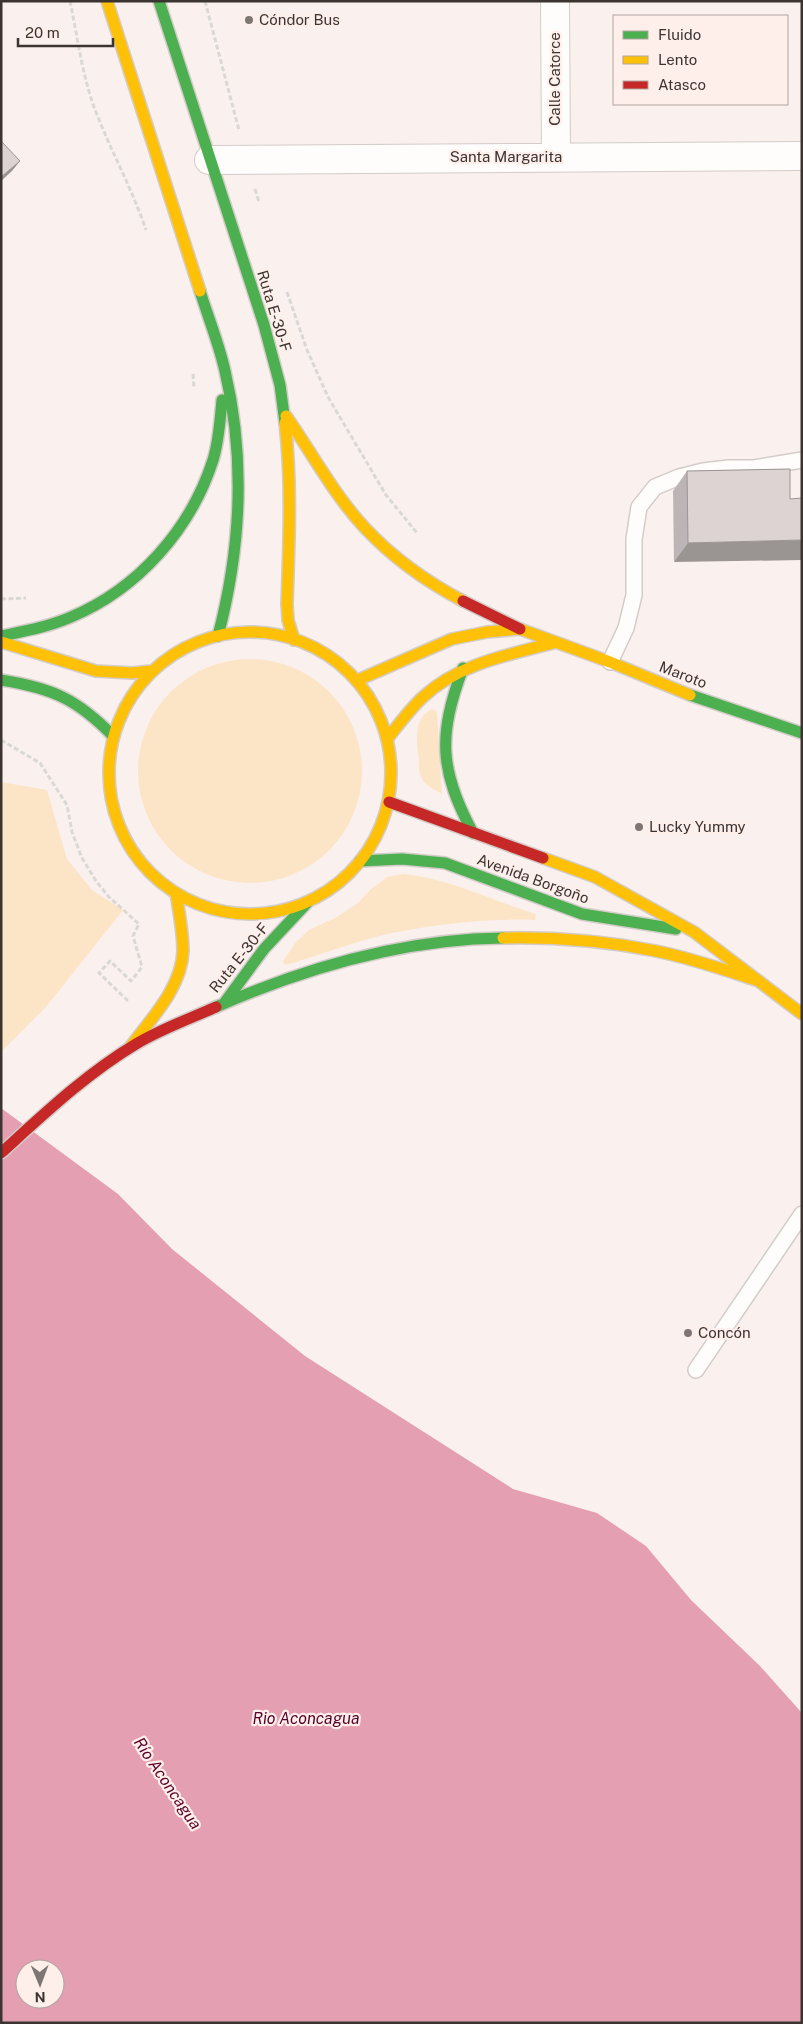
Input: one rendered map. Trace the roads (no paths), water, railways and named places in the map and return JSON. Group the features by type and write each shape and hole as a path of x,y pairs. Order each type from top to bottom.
{"main road":[{"path":"107,1 225,369 237,436 239,498 237,542 232,576 218,636"},
{"name":"Ruta E-30-F","path":"159,1 273,357 285,416 291,506 286,596 288,620 294,640"},
{"path":"1,636 47,627 76,617 103,602 134,580 151,565 171,541 195,502 213,459 219,429 225,369"},
{"path":"285,416 344,502 390,552 420,577 454,598 520,629"},
{"name":"Maroto","path":"358,680 452,638 520,629 610,662 698,698 802,733"},
{"path":"250,631 279,634 294,640 325,652 342,665 358,680 371,698 381,717 388,738 392,769 389,802 378,833 360,861 337,884 309,901 287,909 265,913 242,914 219,911 197,904 176,893 149,871 130,848 117,822 110,794 108,765 113,736 134,690 151,671 172,654 218,636 250,631"},
{"path":"1,642 96,671 132,673 151,671"},
{"path":"388,738 420,698 463,668 553,642"},
{"path":"463,668 450,705 446,729 446,760 453,792 473,833"},
{"path":"1,680 42,687 60,694 77,703 97,718 113,736"},
{"name":"Avenida Borgoño","path":"389,802 595,877 694,932 802,1014"},
{"name":"Avenida Borgoño","path":"360,861 402,859 444,863 492,879 582,914 694,932"},
{"name":"Ruta E-30-F","path":"130,1048 174,986 180,969 183,953 176,893"},
{"name":"Ruta E-30-F","path":"1,1153 65,1095 130,1048 225,1002 264,949 309,901"},
{"path":"225,1002 278,980 340,960 405,946 496,937 550,938 603,942 708,964 758,981"}],"street":[{"name":"Calle Catorce","path":"555,1 556,157"},
{"name":"Santa Margarita","path":"209,160 247,158 802,156"}],"lane":[{"path":"610,662 626,628 634,595 634,539 640,507 655,487 678,477 703,471 754,468 802,460"},
{"path":"696,1370 802,1214"}],"water":[{"name":"Rio Aconcagua","path":"1,1108 118,1194 172,1249 305,1356 513,1489 597,1513 646,1546 691,1600 760,1666 802,1713 802,2023 1,2023"}],"place":[{"name":"Cóndor Bus","path":"249,20"},
{"name":"Lucky Yummy","path":"639,827"},
{"name":"Concón","path":"688,1333"}],"water label":[{"name":"Río Aconcagua","path":"168,1783"}]}
